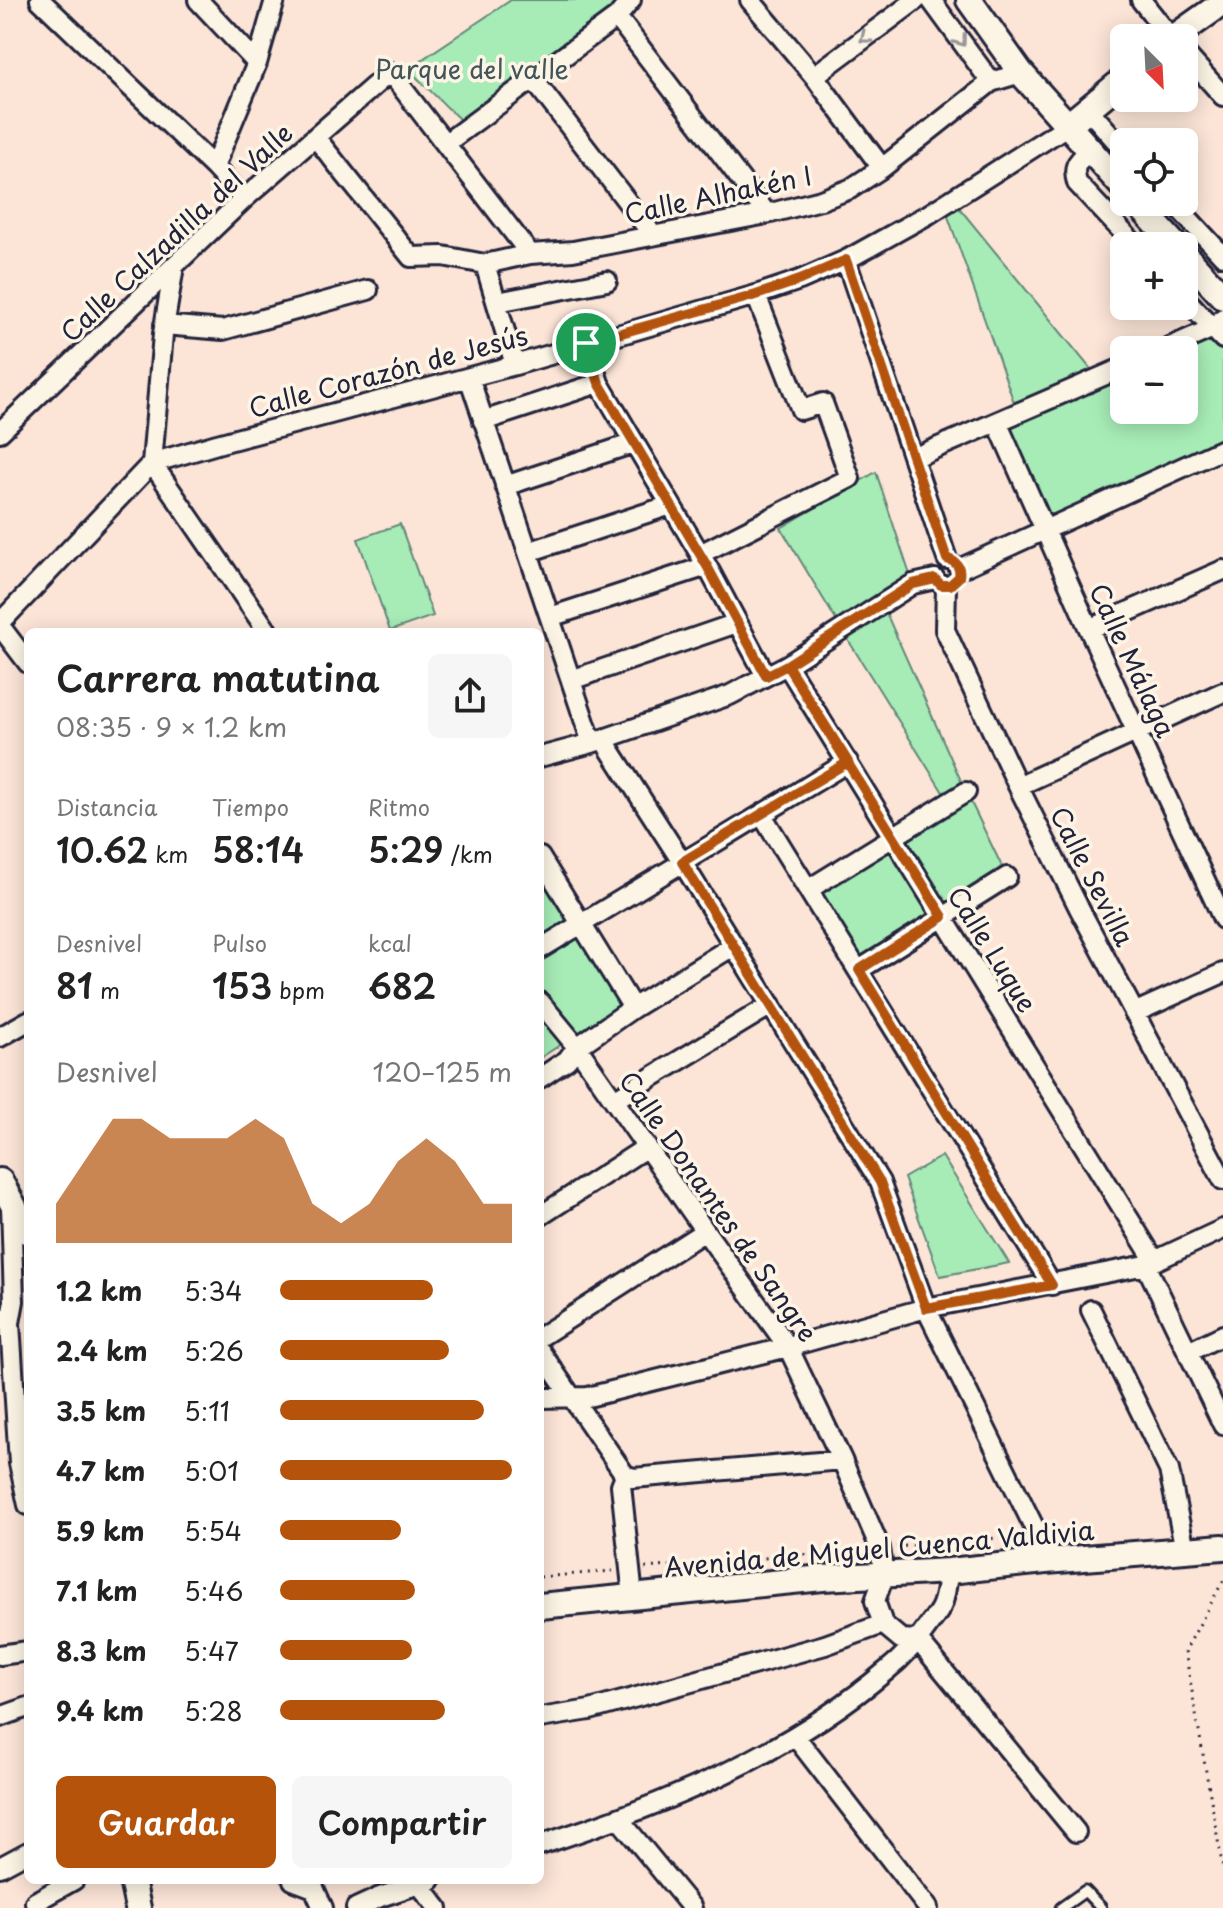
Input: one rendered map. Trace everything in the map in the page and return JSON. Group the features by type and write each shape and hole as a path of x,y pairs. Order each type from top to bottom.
{"street":[{"path":"40,0 244,199"},
{"path":"198,0 257,63"},
{"path":"214,167 257,63 275,0"},
{"path":"530,254 446,143 617,17 631,0"},
{"path":"750,0 814,76 882,168"},
{"path":"814,76 916,0"},
{"path":"931,0 991,82"},
{"path":"969,0 1021,73 1110,172"},
{"path":"1141,0 1161,24"},
{"path":"1192,24 1221,3"},
{"path":"617,17 767,214"},
{"path":"1198,68 1223,96"},
{"name":"Calle Calzadilla del Valle","path":"0,432 244,199 390,72 446,143"},
{"name":"Calle Alhakén I","path":"485,264 530,254 573,251 767,214 821,200 850,189 882,168 991,82 1021,73"},
{"path":"533,79 652,234"},
{"path":"1067,126 1110,91"},
{"path":"1088,109 1110,134"},
{"name":"Calle Corazón de Jesús","path":"152,463 515,365 800,280 846,260 929,214 1067,126"},
{"path":"316,138 411,257 443,256 485,264 515,365"},
{"path":"1090,150 1076,163 1074,173 1077,183 1123,232"},
{"path":"1149,216 1163,232"},
{"path":"1186,216 1223,256"},
{"path":"544,756 598,741 730,695 787,665 913,584 957,581 959,577 913,458 846,260"},
{"path":"24,658 0,625 152,463 164,325 174,266"},
{"path":"1198,269 1223,297"},
{"path":"497,302 607,281"},
{"path":"164,325 223,330 368,290"},
{"path":"550,617 704,560 850,478 823,403 801,410 756,295"},
{"path":"1198,309 1220,329 1198,337"},
{"path":"586,343 599,383 704,560 766,676"},
{"path":"913,458 1110,373"},
{"path":"469,377 571,680 598,741 682,862 880,1182 926,1308 1028,1513 1046,1561"},
{"path":"483,421 599,383"},
{"name":"Calle Málaga","path":"997,422 1223,919"},
{"path":"505,486 634,443"},
{"path":"953,564 1045,530 1223,449"},
{"path":"152,463 265,628"},
{"path":"528,552 671,505"},
{"path":"1089,629 1223,570"},
{"name":"Calle Sevilla","path":"940,582 945,630 1018,786 1223,1180"},
{"path":"571,680 737,623"},
{"name":"Calle Luque","path":"787,665 943,917 1150,1263 1223,1425"},
{"path":"1018,786 1223,692"},
{"path":"544,947 848,762"},
{"path":"809,889 966,792"},
{"path":"762,815 1052,1285"},
{"path":"544,864 633,1008"},
{"path":"859,970 1007,877"},
{"path":"544,1075 567,1060 577,1047 633,1008 733,946"},
{"path":"1134,1013 1223,973"},
{"path":"614,1100 771,1005"},
{"name":"Calle Donantes de Sangre","path":"544,1007 577,1047 788,1347 880,1548 884,1576 875,1601 883,1624"},
{"path":"0,1037 24,1023"},
{"path":"544,1213 647,1147"},
{"path":"6,1191 24,1221"},
{"path":"6,1191 14,1291 10,1323 19,1463 24,1486"},
{"path":"544,1398 588,1397 788,1347 926,1308 1150,1263 1223,1229"},
{"path":"544,1334 705,1231"},
{"path":"1091,1310 1169,1470 1185,1550"},
{"path":"1188,1352 1223,1335"},
{"path":"544,1357 625,1475 633,1478 842,1460"},
{"path":"0,1467 19,1463"},
{"path":"625,1475 621,1485 633,1597"},
{"name":"Avenida de Miguel Cuenca Valdivia","path":"544,1606 823,1578 949,1571 1223,1547"},
{"path":"544,1844 619,1819 719,1777 795,1736 859,1694 918,1640 941,1608 949,1571"},
{"path":"544,1717 605,1706 825,1645 883,1624 901,1639 918,1640 1076,1832"},
{"path":"0,1655 24,1652"},
{"path":"0,1717 24,1708"},
{"path":"795,1736 928,1908"},
{"path":"619,1819 692,1908"},
{"path":"0,1867 24,1854"},
{"path":"37,1908 35,1902 67,1884"},
{"path":"133,1884 138,1908"},
{"path":"304,1884 314,1888 323,1908"},
{"path":"356,1908 377,1888 409,1884"},
{"path":"426,1884 438,1908"}],"lane":[{"path":"1061,1908 1085,1891 1101,1908"}],"path":[{"path":"544,1577 1036,1535"},
{"path":"1223,1581 1185,1651 1223,1869"}],"green space":[{"name":"Parque del valle","path":"511,0 618,0 610,10 460,120 408,69"},
{"path":"952,199 1098,378 1110,373 1110,424 1198,424 1198,339 1213,328 1223,339 1223,449 1045,530 997,422 1018,414 944,205"},
{"path":"876,472 913,584 882,604 1007,877 859,970 809,889 949,802 781,528"},
{"path":"400,524 433,616 399,628 389,628 358,539"},
{"path":"544,876 623,1004 544,1055"},
{"path":"942,1156 1009,1263 940,1276 904,1178"}],"route":[{"path":"586,343 599,383 707,566 766,676 787,665 848,762 943,917 859,970 1052,1285 926,1308 880,1182 682,862 848,762 787,665 913,584 935,579 946,586 954,584 959,577 958,565 947,559 846,260 756,295 586,343"}]}
